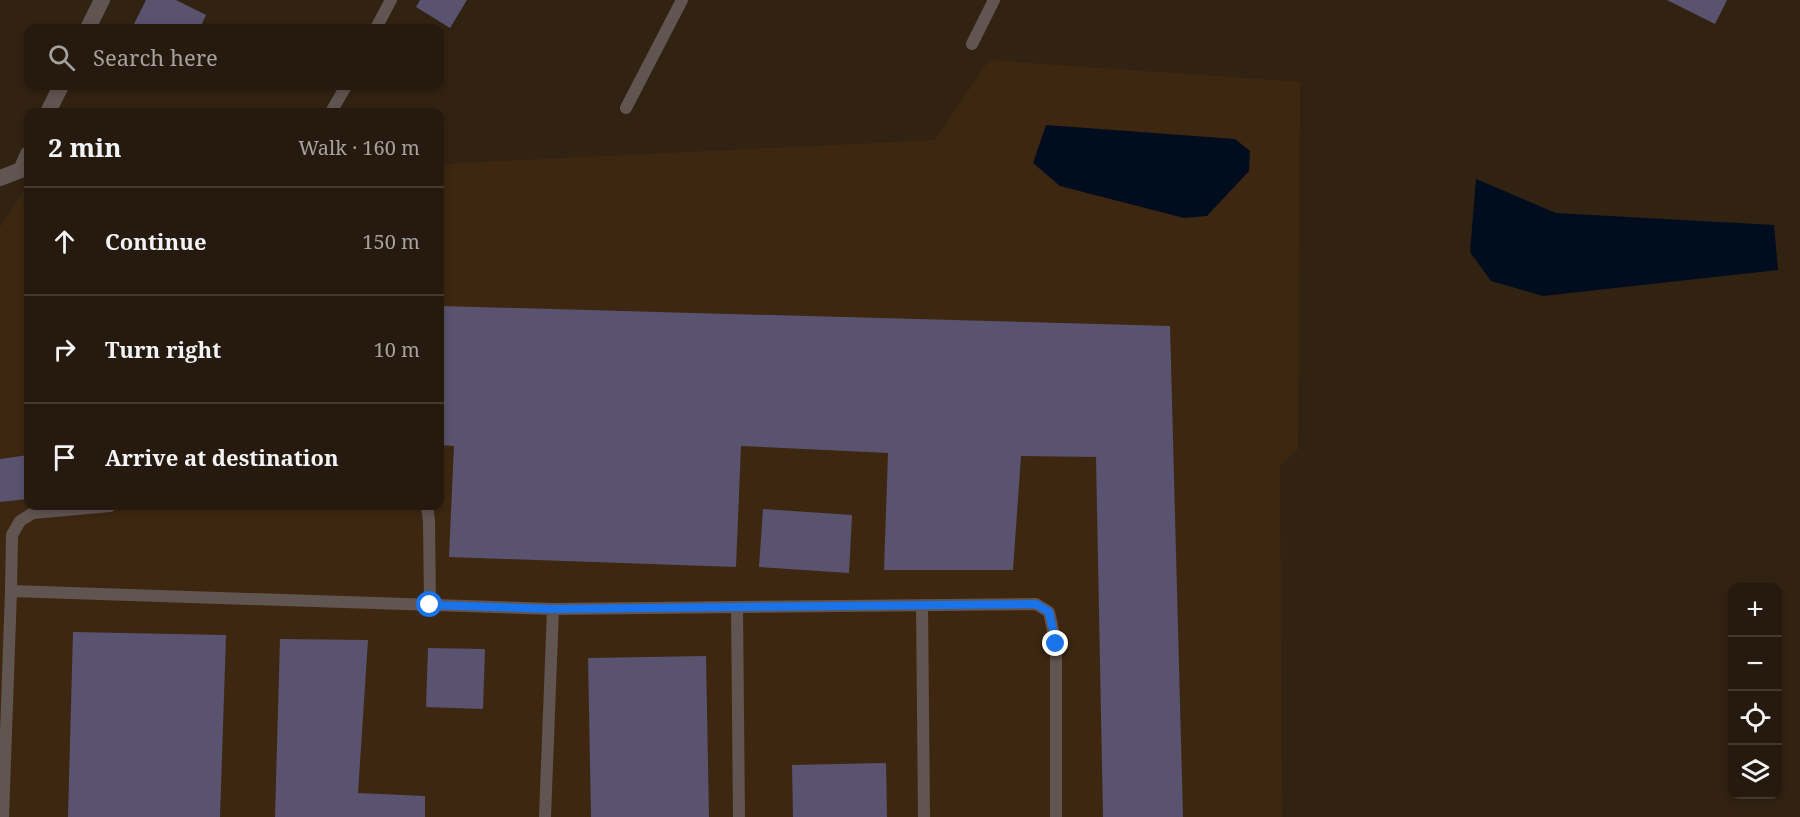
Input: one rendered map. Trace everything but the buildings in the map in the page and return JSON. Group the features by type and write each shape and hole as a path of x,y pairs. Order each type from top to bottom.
{"street":[{"path":"90,24 102,0"},
{"path":"50,108 59,90"},
{"path":"0,178 21,170 24,163"}],"lane":[{"path":"378,24 391,0"},
{"path":"626,108 682,0"},
{"path":"972,44 994,0"},
{"path":"333,108 344,90"},
{"path":"3,817 12,534 20,521 33,513 66,510"},
{"path":"428,510 430,605"},
{"path":"11,591 553,609 1036,604 1049,612 1056,644 1056,817"},
{"path":"922,605 924,817"},
{"path":"738,607 739,817"},
{"path":"545,817 553,609"}],"shaded area":[{"path":"989,60 1300,82 1298,449 1280,466 1282,817 0,817 0,227 24,191 24,510 444,510 444,164 935,140"}],"water":[{"path":"1046,125 1235,139 1250,151 1249,171 1207,216 1184,218 1060,186 1033,163"},
{"path":"1476,179 1556,213 1774,225 1778,270 1543,296 1491,281 1470,252"}],"route":[{"path":"430,605 553,609 1036,604 1049,612 1056,644"}]}
